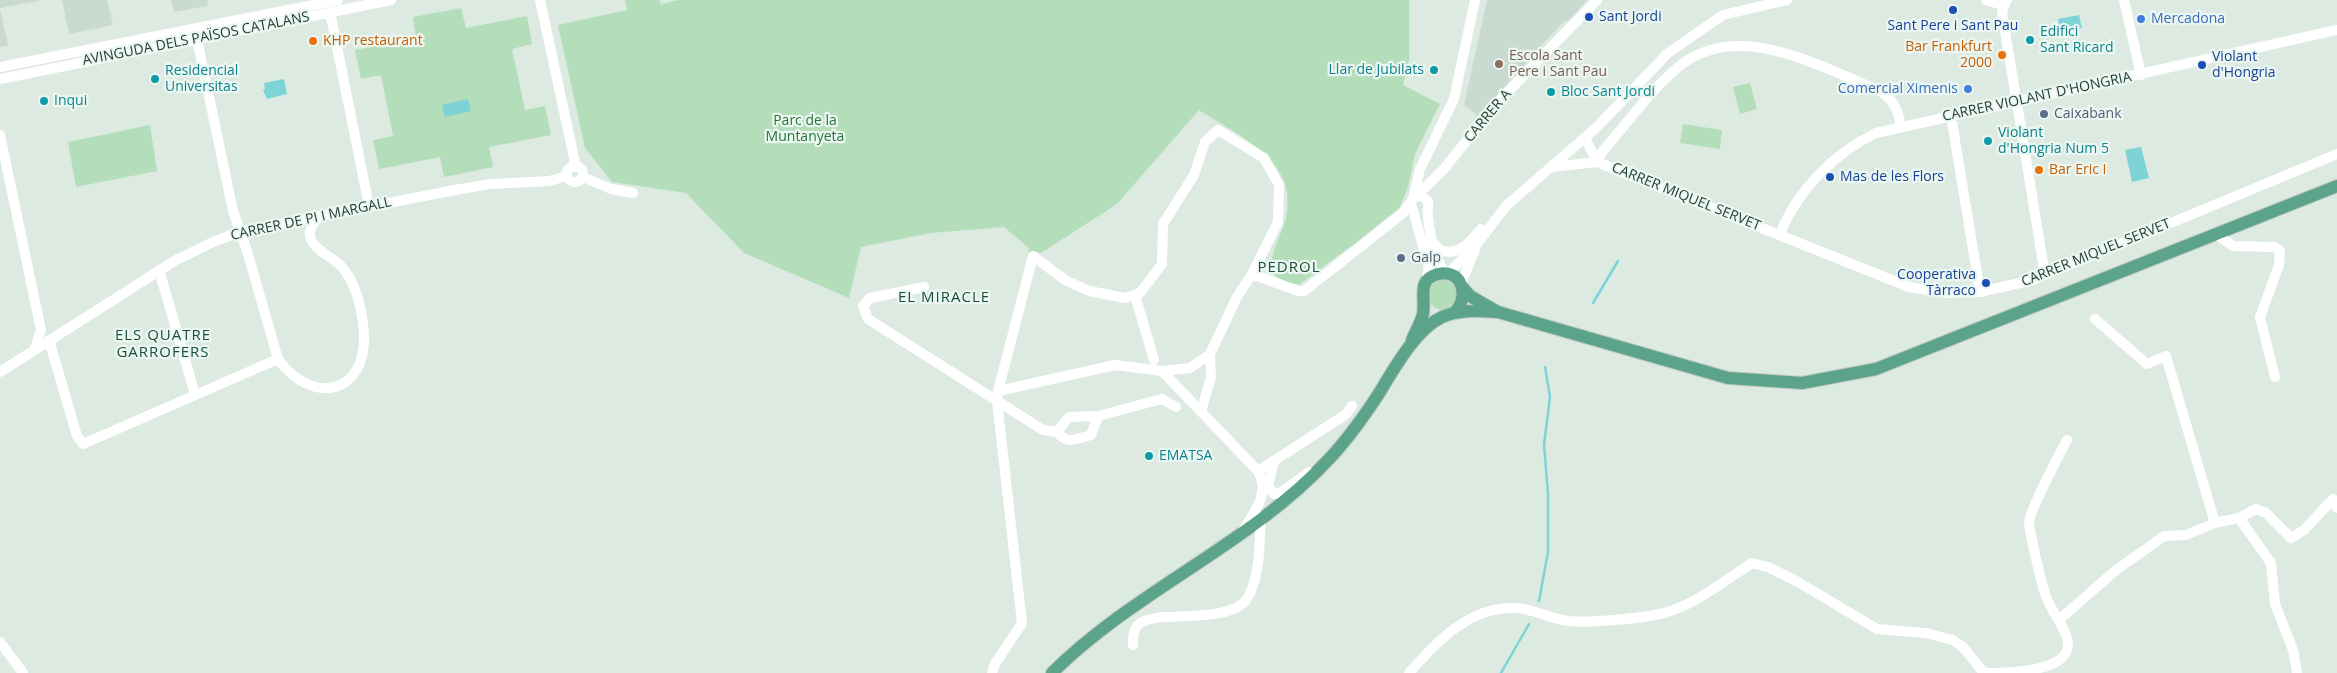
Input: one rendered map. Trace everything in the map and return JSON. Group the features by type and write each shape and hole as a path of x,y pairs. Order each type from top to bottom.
{"main road":[{"path":"1052,673 1104,628 1297,490 1331,457 1374,400 1409,347 1434,321 1449,314 1466,310 1498,312 1728,378 1802,383 1876,369 2337,186"},
{"path":"1409,347 1423,314 1422,294 1426,282 1435,275 1447,274 1462,286 1470,296 1498,312"},
{"path":"1423,300 1431,312 1449,314 1463,302 1462,286"}],"street":[{"name":"AVINGUDA DELS PAÏSOS CATALANS","path":"0,67 338,0"},
{"name":"AVINGUDA DELS PAÏSOS CATALANS","path":"0,79 391,0"},
{"path":"540,0 576,166 582,170 583,177"},
{"path":"1426,282 1429,267 1419,204 1419,174 1454,99 1475,0"},
{"name":"CARRER A","path":"1419,204 1443,170 1497,103 1597,0"},
{"path":"1419,204 1428,215 1433,242 1441,267 1447,274 1477,244 1506,206 1585,138 1668,53 1723,14 1787,0"},
{"path":"2124,0 2141,75"},
{"path":"1997,3 2045,275"},
{"path":"330,12 369,206"},
{"name":"CARRER VIOLANT D'HONGRIA","path":"1780,234 1788,213 1807,189 1829,166 1867,138 1901,126 2141,75 2337,30"},
{"path":"197,39 233,212 248,254 278,360 301,383 329,389 343,383 354,373 363,346 360,305 355,290 340,266 314,244 310,237 310,231 319,216"},
{"path":"1597,162 1602,152 1667,77 1688,60 1722,47 1760,46 1807,61 1880,90 1887,95 1897,109 1901,126"},
{"path":"1951,116 1980,292"},
{"path":"992,673 995,664 1022,623 998,396 1033,256 1064,280 1090,292 1124,298 1140,293 1162,264 1163,224 1194,175 1205,142 1218,130 1264,158 1279,185 1278,222 1252,274 1236,297 1210,354 1211,377 1200,412"},
{"path":"0,135 41,330 35,348"},
{"name":"CARRER MIQUEL SERVET","path":"1585,138 1597,162"},
{"name":"CARRER MIQUEL SERVET","path":"1552,167 1597,162 1780,234 1885,279 1909,287 1948,293 1980,292 2007,288 2045,275 2337,154"},
{"path":"576,166 569,169 567,176 575,182 583,177"},
{"path":"1424,166 1434,175 1443,170"},
{"path":"1252,274 1298,292 1304,291 1403,213 1419,204 1426,187 1424,166"},
{"name":"CARRER A","path":"1426,187 1443,170"},
{"name":"CARRER DE PI I MARGALL","path":"0,372 159,270 195,250 239,232 490,184 549,181 567,176"},
{"path":"583,177 611,189 633,193"},
{"path":"1433,242 1440,250 1457,251 1494,220"},
{"path":"2216,234 2233,246 2274,247 2280,251 2279,265 2260,317 2275,378"},
{"path":"1462,286 1477,244"},
{"path":"159,270 195,394"},
{"path":"924,287 870,298 863,306 868,319 998,396 1043,430 1057,432 1062,438 1070,442 1091,435 1098,416"},
{"path":"1135,295 1154,360"},
{"path":"2095,319 2147,364 2166,356 2215,523"},
{"path":"49,340 76,436 83,444 195,394 278,360"},
{"path":"998,396 1115,365 1162,371 1190,368 1210,354"},
{"path":"1162,371 1258,472 1263,482 1260,502 1242,531"},
{"path":"1057,432 1069,417 1098,416 1162,399 1176,407"},
{"path":"1258,472 1345,415 1352,406"},
{"path":"1409,673 1444,636 1471,619 1493,610 1517,608 1569,621 1656,615 1674,610 1703,595 1752,563 1768,567 1798,582 1877,629 1926,633 1952,640 1963,647 1984,673 2040,670 2058,665 2065,653 2068,641 2060,620 2048,601 2028,521 2067,440"},
{"path":"1260,502 1274,494 1280,493 1331,457"},
{"path":"1274,461 1268,486 1274,494"},
{"path":"2060,620 2115,572 2164,536 2186,535 2215,523 2240,518 2256,509 2266,513 2291,538 2304,530 2333,499 2337,508"},
{"path":"1133,645 1133,634 1138,624 1148,619 1197,617 1237,608 1248,598 1257,569 1261,517"},
{"path":"2240,518 2271,563 2276,604 2293,650 2297,673"},
{"path":"0,642 23,673"}],"shaded area":[{"path":"0,0 43,0 0,8"},
{"path":"62,0 107,0 113,25 69,34"},
{"path":"171,0 207,0 208,6 174,12"},
{"name":"Escola Sant Pere i Sant Pau","path":"1487,0 1587,0 1569,20 1562,23 1478,116 1464,105"},
{"path":"0,8 8,46 0,47"}],"green space":[{"name":"Parc de la Muntanyeta","path":"625,0 660,0 661,4 679,0 1409,0 1409,60 1403,85 1440,104 1415,154 1408,187 1400,207 1300,284 1293,284 1282,280 1275,275 1272,268 1274,251 1284,225 1287,210 1286,187 1281,174 1272,162 1250,142 1199,110 1117,204 1041,253 1033,251 1028,253 1029,248 1004,227 931,233 861,247 849,298 744,253 686,193 612,182 585,148 558,25 627,10"},
{"path":"461,8 466,28 527,16 532,44 512,49 525,110 545,106 551,135 489,147 493,167 444,177 440,157 379,169 373,140 393,136 381,75 361,79 355,50 416,38 413,17"},
{"path":"1750,83 1757,109 1740,114 1733,87"},
{"path":"1683,124 1722,130 1720,149 1680,143"},
{"path":"150,125 157,171 76,187 68,142"},
{"path":"1443,280 1454,284 1458,295 1454,306 1443,310 1432,306 1428,295 1432,284"}],"water":[{"path":"2079,15 2082,28 2060,31 2058,19"},
{"path":"284,79 287,94 267,99 263,90 265,89 264,83"},
{"path":"468,99 471,111 445,117 442,105"},
{"path":"2141,147 2149,178 2132,182 2125,150"}],"waterway":[{"path":"1593,303 1618,261"},
{"path":"1539,601 1548,552 1548,494 1544,445 1550,397 1545,367"},
{"path":"1501,673 1529,624"}],"place":[{"name":"Sant Pere i Sant Pau","path":"1953,10"},
{"name":"Sant Jordi","path":"1589,17"},
{"name":"Mercadona","path":"2141,19"},
{"name":"Edifici Sant Ricard","path":"2030,40"},
{"name":"KHP restaurant","path":"313,41"},
{"name":"Bar Frankfurt 2000","path":"2002,55"},
{"name":"Escola Sant Pere i Sant Pau","path":"1499,64"},
{"name":"Violant d'Hongria","path":"2202,65"},
{"name":"Llar de Jubilats","path":"1434,70"},
{"name":"Residencial Universitas","path":"155,79"},
{"name":"Comercial Ximenis","path":"1968,89"},
{"name":"Bloc Sant Jordi","path":"1551,92"},
{"name":"Inqui","path":"44,101"},
{"name":"Caixabank","path":"2044,114"},
{"name":"Violant d'Hongria Num 5","path":"1988,141"},
{"name":"Bar Eric I","path":"2039,170"},
{"name":"Mas de les Flors","path":"1830,177"},
{"name":"Galp","path":"1401,258"},
{"name":"Cooperativa Tàrraco","path":"1986,283"},
{"name":"EMATSA","path":"1149,456"}],"district":[{"name":"PEDROL","path":"1289,268"},
{"name":"EL MIRACLE","path":"944,298"},
{"name":"ELS QUATRE GARROFERS","path":"163,344"}]}
